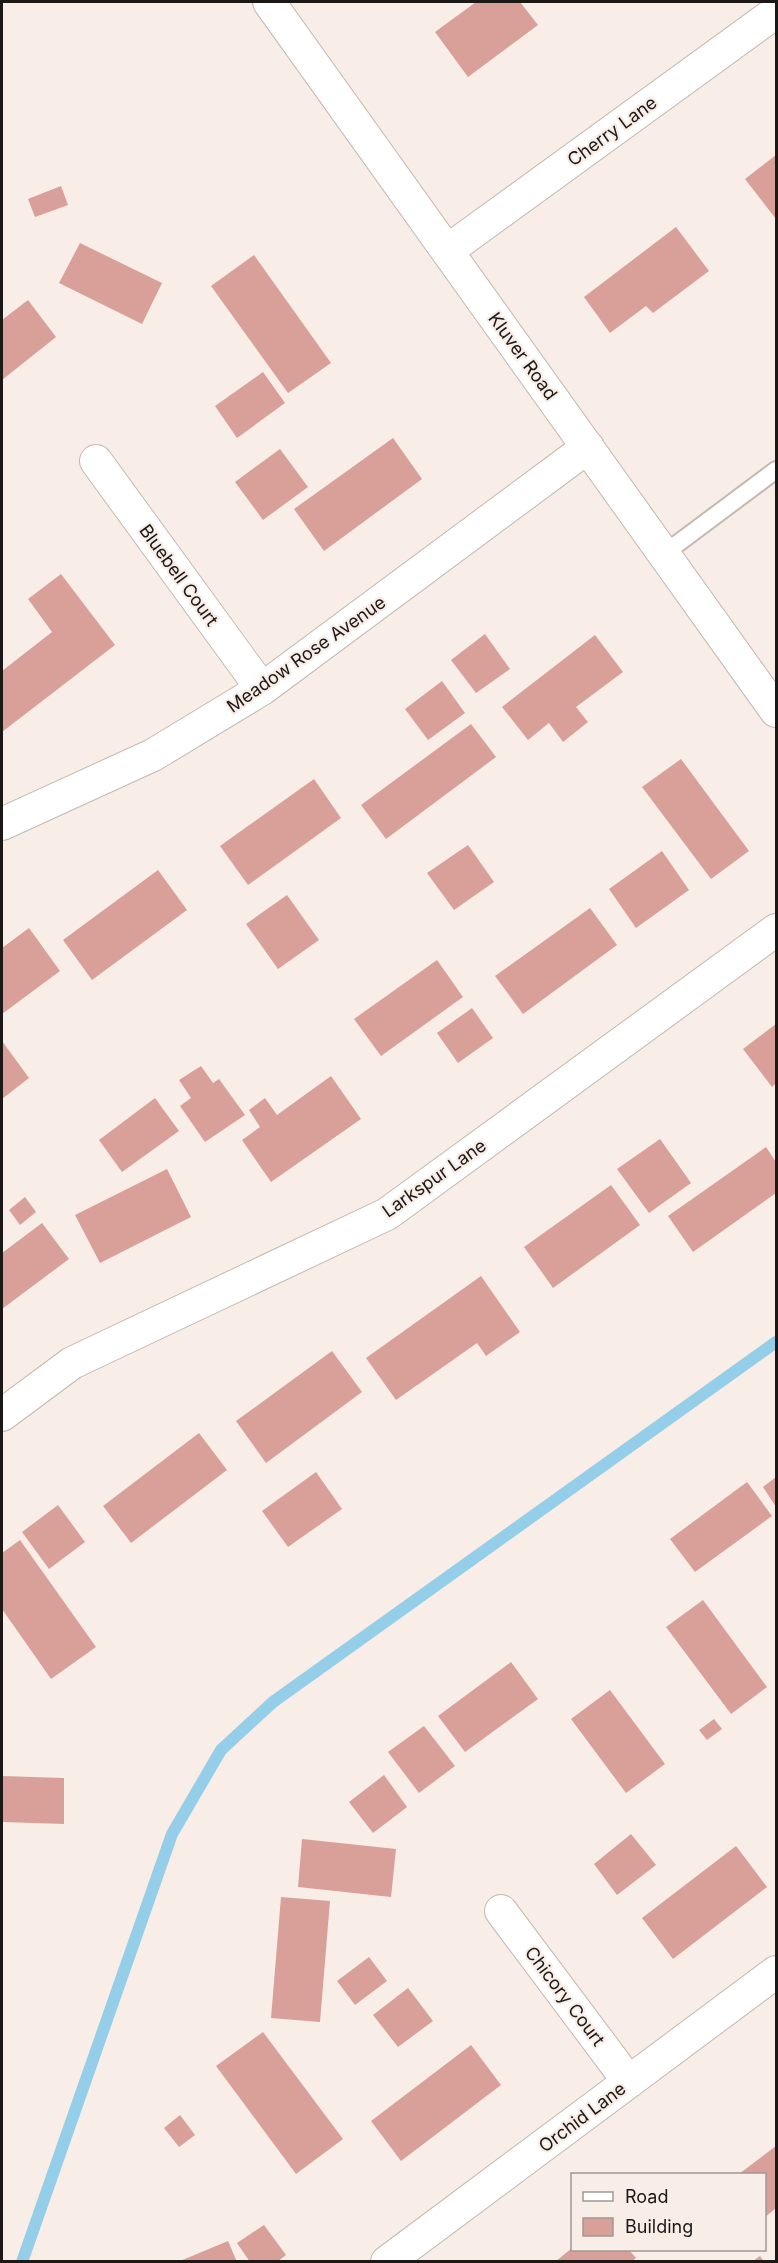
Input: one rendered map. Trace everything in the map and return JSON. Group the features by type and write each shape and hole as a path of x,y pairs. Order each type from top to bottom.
{"street":[{"name":"Kluver Road","path":"269,2 777,711"},
{"name":"Cherry Lane","path":"447,251 777,12"},
{"name":"Meadow Rose Avenue","path":"2,824 153,755 262,688 588,447"},
{"name":"Bluebell Court","path":"96,461 262,688"},
{"name":"Larkspur Lane","path":"2,1415 72,1363 387,1214 777,930"},
{"name":"Chicory Court","path":"501,1911 629,2082"},
{"name":"Orchid Lane","path":"387,2262 777,1972"}],"lane":[{"path":"769,2 777,12"},
{"path":"665,553 777,470"}],"building":[{"path":"476,2 520,2 538,25 468,77 435,32"},
{"path":"776,155 776,219 745,179"},
{"path":"61,186 68,205 35,217 28,199"},
{"path":"676,227 709,271 653,313 646,306 610,333 584,297"},
{"path":"80,243 162,283 142,324 59,283"},
{"path":"254,255 331,363 288,393 211,286"},
{"path":"28,300 56,337 2,380 2,320"},
{"path":"263,372 285,403 237,438 215,406"},
{"path":"393,438 422,479 324,551 294,509"},
{"path":"280,449 308,487 263,520 235,482"},
{"path":"61,574 115,645 2,732 2,671 52,632 28,599"},
{"path":"485,634 510,669 476,693 451,660"},
{"path":"595,635 623,672 576,707 588,722 563,742 549,723 528,740 502,707"},
{"path":"442,681 465,713 428,740 405,709"},
{"path":"471,724 496,757 386,839 361,805"},
{"path":"681,759 749,851 711,879 642,787"},
{"path":"314,779 341,818 248,885 220,846"},
{"path":"468,845 494,882 454,910 427,873"},
{"path":"662,851 689,890 636,928 609,889"},
{"path":"158,870 187,910 92,980 63,940"},
{"path":"287,895 319,940 278,969 246,924"},
{"path":"590,908 617,945 523,1014 495,976"},
{"path":"29,928 60,971 2,1014 2,948"},
{"path":"437,960 463,997 381,1056 354,1019"},
{"path":"472,1008 493,1038 458,1063 437,1033"},
{"path":"776,1024 776,1083 772,1087 743,1049"},
{"path":"2,1041 29,1078 2,1099"},
{"path":"201,1066 213,1083 219,1079 245,1115 205,1142 180,1106 191,1098 179,1080"},
{"path":"331,1076 361,1119 271,1182 242,1140 260,1127 249,1110 265,1098 277,1115"},
{"path":"155,1098 179,1131 122,1172 99,1140"},
{"path":"660,1139 691,1183 649,1213 617,1169"},
{"path":"766,1147 776,1162 776,1193 693,1252 668,1216"},
{"path":"167,1169 191,1217 100,1263 75,1215"},
{"path":"611,1185 640,1225 553,1288 524,1247"},
{"path":"25,1197 36,1212 20,1225 9,1210"},
{"path":"42,1223 69,1259 2,1309 2,1253"},
{"path":"481,1276 520,1332 486,1356 477,1343 396,1400 366,1358"},
{"path":"332,1351 362,1392 266,1463 236,1421"},
{"path":"199,1433 227,1470 131,1543 103,1506"},
{"path":"316,1472 342,1509 288,1547 262,1511"},
{"path":"776,1477 776,1507 763,1487"},
{"path":"747,1482 772,1516 695,1572 670,1539"},
{"path":"58,1505 85,1542 49,1569 22,1532"},
{"path":"20,1540 96,1647 51,1679 2,1609 2,1553"},
{"path":"703,1600 767,1687 731,1714 666,1627"},
{"path":"511,1662 538,1699 465,1752 438,1716"},
{"path":"610,1690 665,1764 626,1793 571,1719"},
{"path":"714,1719 722,1729 707,1740 699,1730"},
{"path":"424,1726 455,1766 419,1793 388,1752"},
{"path":"384,1775 407,1807 373,1833 349,1802"},
{"path":"2,1776 64,1778 64,1824 2,1822"},
{"path":"631,1834 656,1865 617,1895 594,1864"},
{"path":"302,1839 396,1849 391,1897 298,1887"},
{"path":"736,1846 767,1887 673,1959 642,1918"},
{"path":"281,1897 330,1901 320,2022 271,2018"},
{"path":"369,1957 387,1981 355,2005 337,1981"},
{"path":"408,1988 433,2021 398,2047 373,2015"},
{"path":"263,2032 343,2139 296,2174 216,2066"},
{"path":"471,2045 501,2085 401,2161 371,2121"},
{"path":"180,2115 195,2135 179,2147 164,2128"},
{"path":"776,2146 776,2208 766,2216 766,2173 740,2173"},
{"path":"264,2225 286,2255 277,2262 250,2262 237,2243"},
{"path":"228,2241 237,2262 180,2262 180,2261"},
{"path":"571,2249 571,2251 630,2251 636,2258 631,2262 555,2262"},
{"path":"760,2256 764,2262 752,2262"}],"waterway":[{"path":"22,2262 172,1834 221,1750 273,1702 776,1342"}]}
